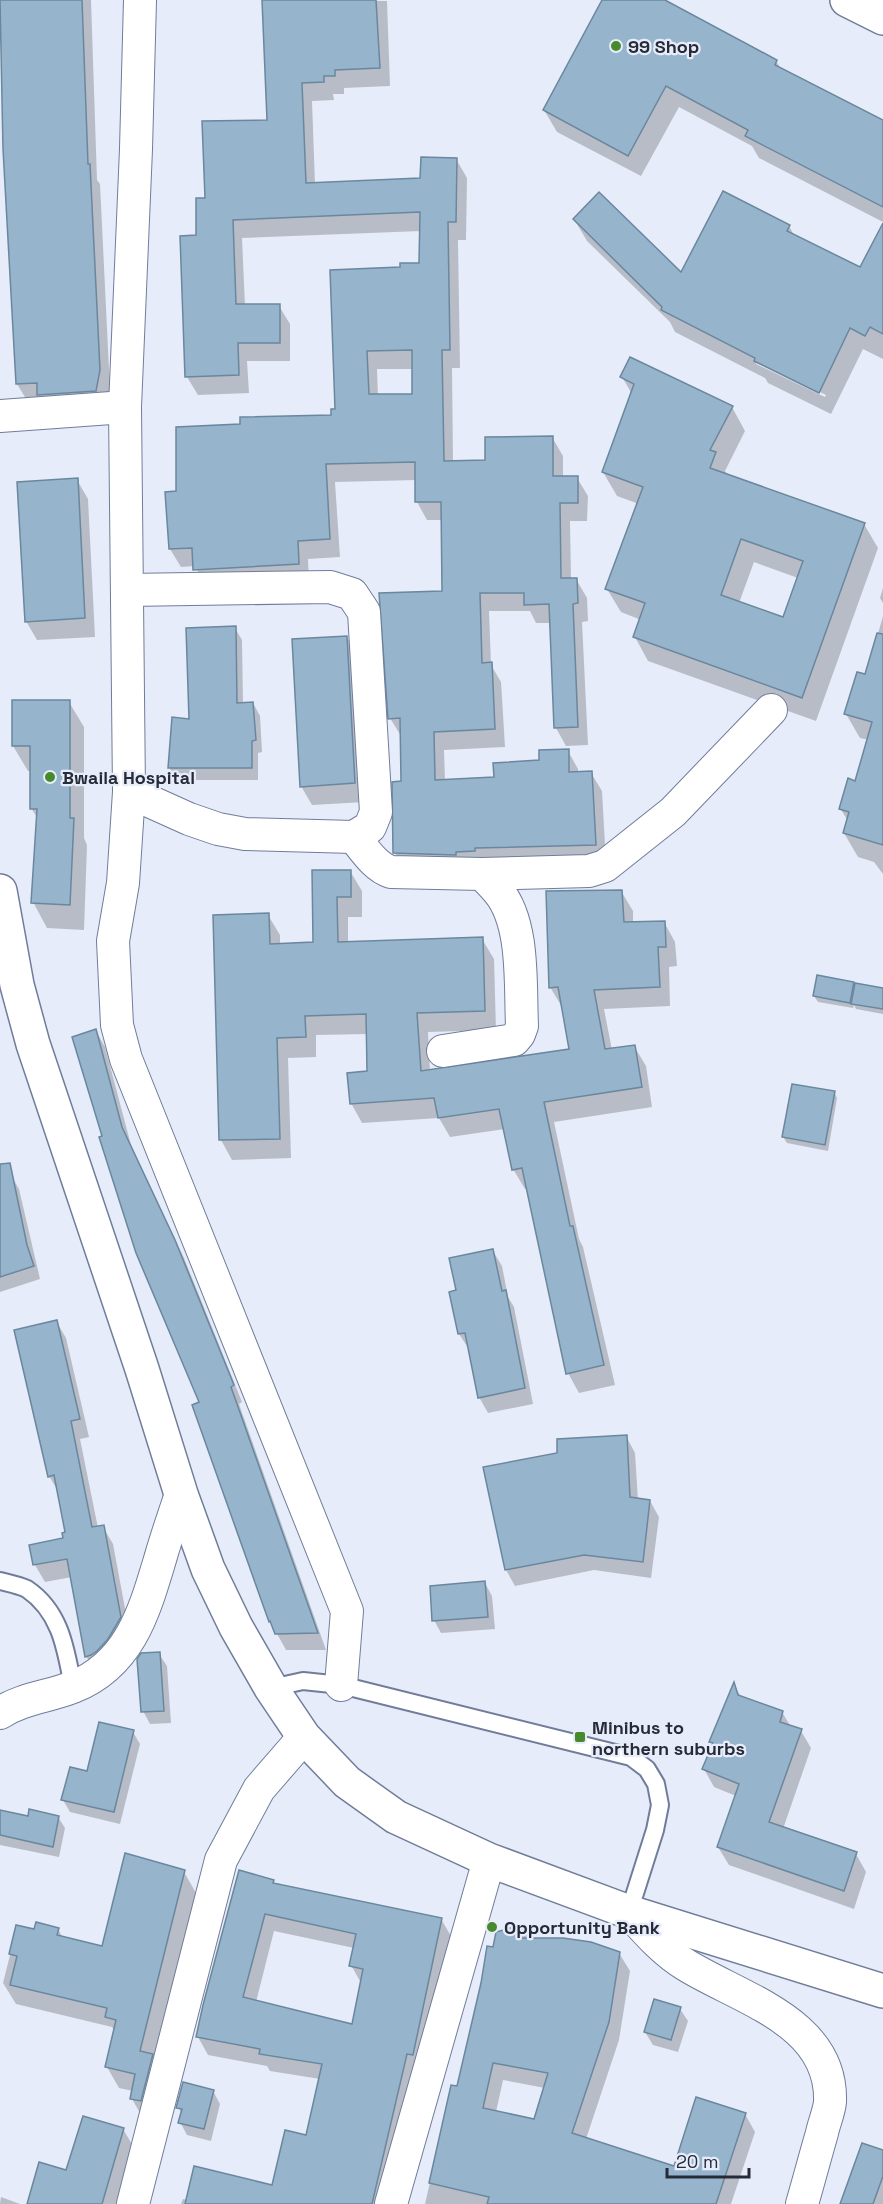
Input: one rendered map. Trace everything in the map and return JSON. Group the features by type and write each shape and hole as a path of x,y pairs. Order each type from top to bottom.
{"main road":[{"path":"847,0 883,18"},
{"path":"0,891 17,985 33,1044 142,1369 181,1494 213,1579 236,1627 271,1688 304,1737 347,1782 396,1817 489,1860 629,1912 883,1991"}],"street":[{"path":"140,0 125,407 129,792 123,883 112,941 117,1025 126,1059 347,1611 341,1685"},
{"path":"0,416 125,407"},
{"path":"127,590 330,587 352,594 364,612 376,812 370,827 354,837 245,834 189,819 129,792"},
{"path":"354,837 379,865 391,872 482,874 589,871 605,866 673,812 771,710"},
{"path":"442,1051 514,1040 522,1026 517,938 510,914 499,892 482,874"},
{"path":"0,1713 33,1697 73,1687 97,1674 114,1660 133,1636 146,1608 181,1494"},
{"path":"133,2204 221,1860 259,1789 304,1737"},
{"path":"391,2204 489,1860"},
{"path":"629,1912 654,1939 684,1964 786,2020 805,2035 818,2054 828,2078 830,2103 802,2204"}],"lane":[{"path":"0,1581 26,1589 50,1611 65,1641 73,1687"},
{"path":"271,1688 303,1681 341,1685 631,1757 647,1769 656,1784 660,1805 655,1830 629,1912"}],"building":[{"path":"0,0 82,0 88,164 90,164 100,370 96,391 37,395 37,383 16,384 3,149"},
{"path":"262,0 376,0 380,68 335,70 335,76 324,76 324,82 302,83 306,183 420,178 421,157 457,158 456,222 448,222 450,350 442,350 444,461 485,460 485,437 553,436 553,476 578,476 578,503 560,503 561,578 577,578 578,603 573,604 578,727 554,728 549,604 524,605 524,593 480,593 482,663 492,662 495,729 434,732 435,780 494,777 493,763 539,760 539,750 569,749 569,772 592,771 596,845 475,848 475,851 456,852 456,855 393,853 392,782 401,781 400,718 388,719 379,593 442,591 441,502 415,502 415,462 326,464 330,539 298,541 299,564 193,570 192,548 169,549 165,492 176,491 176,427 240,424 240,417 331,415 331,409 335,409 330,270 400,267 400,263 419,263 420,212 233,220 236,304 280,304 280,343 238,343 239,375 185,377 180,236 196,235 196,198 205,198 202,121 267,120","holes":["412,350 412,394 369,394 367,351"]},
{"path":"602,0 665,0 777,60 775,65 883,120 883,207 745,136 748,130 666,86 628,156 543,110"},
{"path":"723,191 790,225 787,231 860,267 883,223 883,334 870,327 865,336 850,328 819,393 754,361 755,358 661,310 662,307 573,219 599,192 681,272"},
{"path":"630,357 733,406 710,450 716,452 710,468 865,523 802,698 633,637 645,603 605,589 643,487 602,472 634,384 620,377","holes":["741,539 803,561 783,617 721,595"]},
{"path":"78,478 85,618 25,622 17,482"},
{"path":"236,626 237,703 253,702 256,740 252,741 252,768 168,768 172,717 189,719 186,628"},
{"path":"877,633 883,634 883,845 843,833 849,812 839,809 848,778 855,781 872,722 844,714 857,672 865,674"},
{"path":"347,636 355,783 300,787 292,639"},
{"path":"12,700 70,700 70,818 74,818 70,905 31,903 37,809 30,809 30,746 12,746"},
{"path":"312,870 351,870 351,897 337,897 338,942 483,937 485,1011 417,1013 421,1071 569,1049 558,987 549,988 546,891 622,890 624,922 665,921 666,947 658,947 660,987 594,990 605,1049 635,1045 642,1087 544,1102 570,1226 573,1226 604,1365 566,1374 522,1168 512,1170 499,1109 438,1118 434,1098 350,1104 347,1073 367,1071 366,1014 305,1016 306,1037 277,1038 280,1139 219,1140 213,915 269,913 270,944 313,942"},
{"path":"817,975 854,982 850,1003 813,996"},
{"path":"855,983 883,988 883,1009 851,1004"},
{"path":"96,1029 122,1127 175,1240 234,1385 231,1387 318,1633 275,1634 269,1622 192,1405 199,1402 136,1253 99,1137 102,1136 72,1037"},
{"path":"792,1084 835,1091 825,1145 782,1137"},
{"path":"10,1163 27,1245 34,1266 0,1277 0,1164"},
{"path":"493,1249 502,1291 506,1290 525,1388 478,1398 465,1333 458,1334 449,1292 456,1290 449,1258"},
{"path":"57,1320 80,1419 71,1421 92,1527 104,1525 121,1617 108,1639 97,1651 85,1657 67,1559 33,1565 29,1545 63,1538 62,1533 65,1532 54,1475 48,1477 14,1330"},
{"path":"627,1435 630,1497 650,1500 643,1562 584,1555 505,1570 483,1467 557,1453 557,1439"},
{"path":"485,1581 488,1617 432,1621 430,1586"},
{"path":"160,1652 164,1711 141,1712 137,1659 141,1653"},
{"path":"734,1682 738,1695 783,1711 780,1722 802,1729 769,1822 857,1852 844,1891 717,1847 739,1784 702,1769 713,1743 709,1742"},
{"path":"99,1722 134,1730 114,1812 61,1800 70,1767 87,1771"},
{"path":"29,1809 59,1816 53,1847 0,1835 0,1810 28,1816"},
{"path":"125,1853 185,1870 140,2051 153,2054 141,2101 130,2099 135,2074 105,2067 116,2020 105,2017 107,2008 10,1985 17,1956 9,1954 16,1925 34,1929 36,1922 59,1928 57,1935 102,1946"},
{"path":"239,1870 274,1880 273,1883 442,1918 413,2055 407,2054 372,2204 185,2204 194,2166 272,2185 285,2130 306,2135 322,2064 259,2054 260,2049 196,2037","holes":["265,1914 356,1934 349,1966 363,1969 352,2024 243,1997"]},
{"path":"524,1924 521,1938 563,1938 591,1942 620,1952 609,2022 572,2133 674,2166 696,2097 746,2113 716,2204 487,2204 489,2197 429,2183 451,2085 457,2086 481,1983 487,1946 493,1947 496,1932","holes":["493,2063 548,2073 534,2119 483,2108"]},
{"path":"654,1999 681,2007 671,2040 644,2032"},
{"path":"183,2082 214,2090 204,2129 178,2123 182,2109 176,2108"},
{"path":"83,2116 124,2128 102,2204 27,2204 39,2162 66,2170"},
{"path":"862,2143 883,2150 883,2176 873,2204 840,2204"}],"place":[{"name":"99 Shop","path":"616,46"},
{"name":"Bwaila Hospital","path":"50,777"},
{"name":"Minibus to northern suburbs","path":"580,1737"},
{"name":"Opportunity Bank","path":"492,1927"}]}
